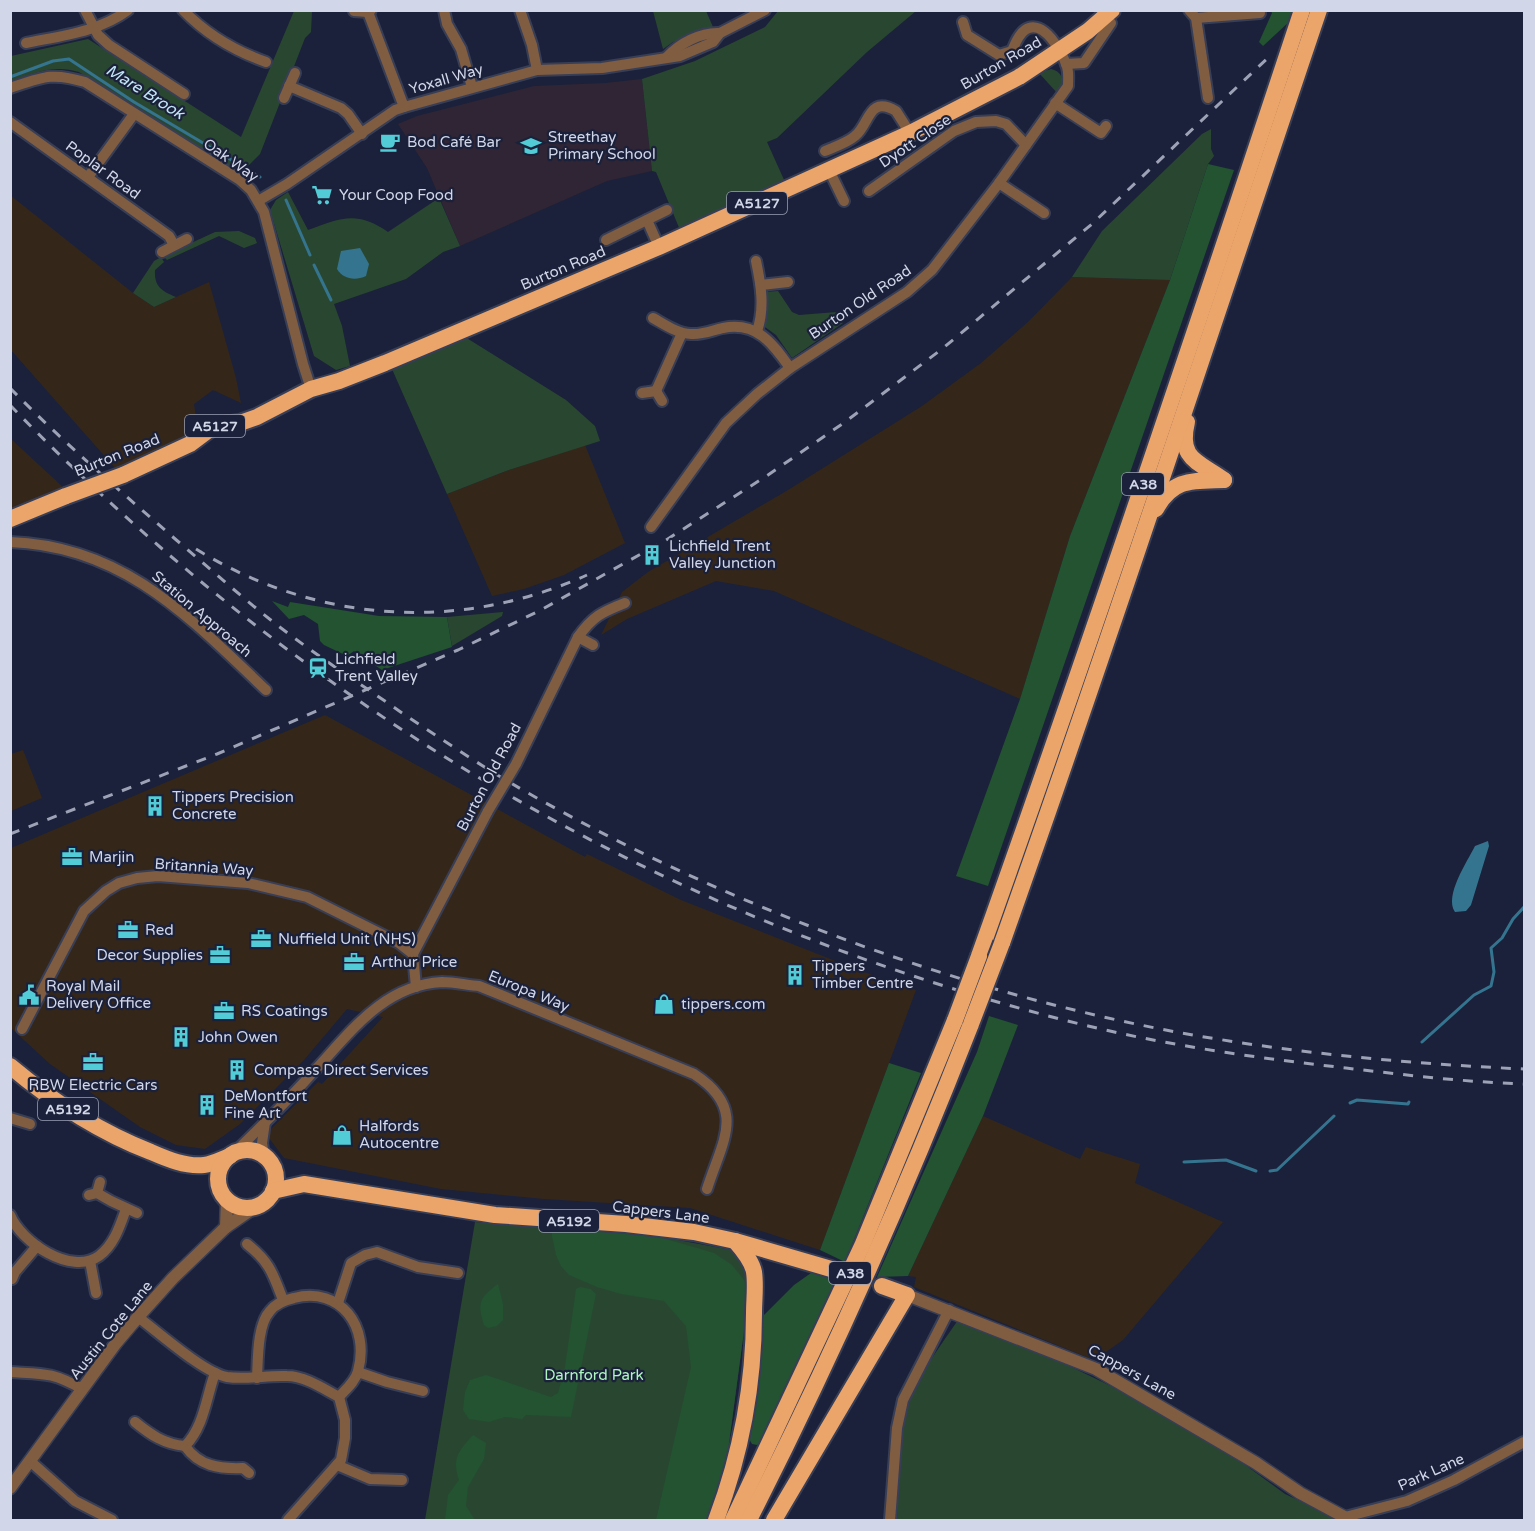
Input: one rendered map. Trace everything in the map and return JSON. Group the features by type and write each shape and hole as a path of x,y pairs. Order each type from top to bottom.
{"highway":[{"name":"A38","path":"749,1521 859,1295 934,1119 963,1022 979,956 1129,528 1302,10"},
{"name":"A38","path":"733,1521 844,1286 916,1119 1002,942 1083,715 1138,545 1319,10"},
{"name":"Burton Road","path":"10,519 123,474 190,444 214,426 240,423 257,417 311,389 386,363 829,170 1062,58 1088,31 1111,17"},
{"path":"1138,545 1157,506 1172,489 1194,480 1224,480 1188,455 1185,443 1185,429 1201,359"},
{"name":"A5192","path":"10,1066 52,1099 112,1136 171,1161 204,1165 232,1155"},
{"name":"A5192","path":"131,1144 169,1165 198,1175 223,1194"},
{"path":"249,1151 265,1157 275,1174 273,1191 264,1202 255,1207 240,1207 223,1194 220,1171 224,1162 232,1155 249,1151"},
{"name":"Cappers Lane","path":"265,1157 304,1184"},
{"name":"Cappers Lane","path":"273,1191 304,1184 495,1215 626,1224 694,1232 773,1251 831,1269"},
{"path":"716,1521 737,1456 750,1388 754,1344 754,1270 735,1241"},
{"path":"754,1270 763,1258 773,1251"},
{"name":"Cappers Lane","path":"882,1286 906,1294"},
{"path":"774,1521 906,1294"}],"street":[{"path":"85,10 93,27 109,45 184,94"},
{"path":"26,43 115,20 128,10"},
{"path":"183,10 221,41 266,62"},
{"path":"444,10 447,24 461,49 472,87"},
{"path":"520,10 532,45 537,70"},
{"name":"Yoxall Way","path":"258,201 395,110 537,70 602,68 680,56 713,42 720,33 765,10"},
{"path":"354,11 370,11 404,107"},
{"path":"1208,98 1193,14 1260,13"},
{"path":"963,22 964,37 999,55 1012,51 1025,30 1038,28 1049,35 1062,58 1084,63 1111,17"},
{"name":"Burton Old Road","path":"651,527 726,423 757,394 790,368 906,292 932,270 999,183 1068,86 1062,58"},
{"path":"284,98 295,73"},
{"name":"Oak Way","path":"10,88 43,76 63,76 85,82 240,180 251,190 264,212 311,389"},
{"path":"289,86 341,108 362,134"},
{"path":"1056,103 1101,133 1106,126"},
{"path":"825,151 855,137 868,114 874,108 882,106 896,111 910,133"},
{"path":"88,177 134,114"},
{"name":"Dyott Close","path":"869,191 879,177 954,131 976,122 996,121 1006,124 1026,145"},
{"name":"Poplar Road","path":"10,122 169,236 174,245"},
{"path":"831,136 836,147"},
{"path":"829,170 843,201"},
{"path":"999,183 1041,207"},
{"path":"610,241 667,210"},
{"path":"647,220 658,246"},
{"path":"162,252 187,239"},
{"path":"756,261 761,285 761,318 757,331"},
{"path":"761,285 788,282"},
{"path":"652,318 682,333 699,334 733,326 757,331 771,342 790,368"},
{"path":"642,393 659,396 682,333"},
{"name":"Station Approach","path":"10,542 36,543 69,549 99,559 133,577 156,592 217,643 266,690"},
{"name":"Burton Old Road","path":"413,954 488,811 516,764 578,637 589,621 603,611 625,603"},
{"path":"578,637 593,645"},
{"name":"Britannia Way","path":"22,1029 84,911 112,887 137,878 158,876 248,883 307,897 399,942 413,954"},
{"path":"413,954 416,987"},
{"name":"Europa Way","path":"232,1155 360,1020 393,996 416,987 442,982 479,986 694,1074 706,1082 724,1105 728,1127 707,1189"},
{"path":"10,1118 30,1124"},
{"path":"265,1122 262,1143 265,1157"},
{"path":"10,1215 23,1233 53,1256 69,1261 90,1261 110,1245 131,1211 95,1190"},
{"path":"223,1194 226,1227"},
{"name":"Austin Cote Lane","path":"10,1488 138,1317 173,1278 219,1237 226,1227 255,1207"},
{"path":"247,1244 262,1257 273,1273 283,1300"},
{"path":"15,1280 15,1272 37,1246"},
{"path":"338,1303 351,1263 365,1255 377,1252 418,1267 458,1273"},
{"path":"90,1261 88,1282 96,1293"},
{"name":"Cappers Lane","path":"906,1294 1096,1369 1256,1463 1300,1493 1348,1519"},
{"path":"256,1378 261,1333 269,1311 283,1300 305,1295 323,1298 338,1303 354,1321 360,1340 358,1372 339,1397"},
{"path":"890,1521 897,1428 903,1400 949,1310"},
{"path":"138,1317 215,1373 226,1377 256,1378 290,1375 318,1385 339,1397 345,1420 341,1460 288,1521"},
{"path":"10,1372 44,1373 64,1379 82,1389"},
{"path":"358,1372 423,1391"},
{"path":"185,1446 194,1437 201,1422 215,1373"},
{"path":"135,1422 153,1436 170,1444 185,1446 202,1462 224,1469 246,1467"},
{"name":"Park Lane","path":"1348,1519 1407,1501 1454,1480 1524,1442"},
{"path":"30,1461 75,1501 112,1521"},
{"path":"337,1465 370,1479 402,1480"}],"shaded area":[{"name":"Streethay Primary School","path":"642,79 652,171 607,181 460,246 427,168 398,124 417,116 534,86"},
{"path":"10,195 133,293 154,307 209,282 241,403 213,390 194,404 197,424 191,434 169,448 116,469 11,350"},
{"path":"1072,277 1170,280 1070,536 1020,699 774,591 716,581 627,619 601,635 622,592 648,572 788,490 922,406 981,363 1029,321"},
{"path":"11,439 66,490 11,512"},
{"path":"585,445 625,543 564,575 524,589 492,596 447,494 506,471"},
{"path":"325,715 585,857 587,854 681,900 858,970 916,990 820,1250 690,1208 544,1199 441,1189 284,1158 266,1134 318,1082 322,1084 383,1017 347,1009 304,1060 240,1124 205,1149 176,1145 140,1127 50,1064 11,1028 11,848"},
{"path":"23,750 42,798 11,811 11,754"},
{"path":"983,1116 1080,1159 1086,1147 1140,1164 1135,1183 1223,1222 1123,1340 1103,1354 1089,1358 914,1287 916,1277 908,1276"}],"green space":[{"path":"294,11 312,11 311,32 305,38 260,154 239,175 79,72 53,69 11,81 11,56 88,39 241,137"},
{"path":"653,11 706,11 713,27 673,42 663,49"},
{"path":"778,11 916,11 867,52 777,138 767,142 785,182 680,230 656,172 652,171 642,79 695,61 765,27"},
{"path":"1271,11 1293,11 1289,22 1263,46 1259,42"},
{"path":"1051,69 1059,73 1062,79 1062,86 1058,94 1039,73"},
{"path":"1211,129 1211,149 1214,156 1208,164 1170,280 1072,277 1102,231 1202,134"},
{"path":"1208,164 1234,170 988,886 956,876 1020,699 1070,536 1170,280"},
{"path":"288,192 308,230 348,218 367,221 388,232 439,198 460,246 443,252 406,279 334,304 342,326 350,366 336,370 314,356 270,210 276,200"},
{"path":"239,231 255,238 257,243 244,248 219,236 167,260 163,256 215,232"},
{"path":"161,257 164,262 155,270 156,281 163,290 176,297 154,307 133,293 154,261"},
{"path":"778,291 792,312 799,315 837,312 843,323 792,358 776,335 765,327 765,292"},
{"path":"465,337 566,400 595,426 600,441 506,471 447,494 392,369"},
{"path":"272,601 288,607 290,602 379,616 447,617 452,647 382,670 354,651 347,656 324,645 320,641 318,624 304,615 289,619"},
{"path":"503,612 502,616 452,646 447,617"},
{"path":"989,1016 1018,1025 983,1116 908,1276 877,1277 977,1052"},
{"path":"889,1063 921,1073 845,1262 820,1250"},
{"name":"Darnford Park","path":"475,1222 656,1236 732,1250 742,1257 747,1274 747,1308 727,1458 708,1520 425,1520"},
{"path":"552,1228 656,1236 714,1253 732,1265 744,1280 747,1286 747,1308 727,1458 708,1520 656,1520 691,1367 686,1326 664,1301 621,1294 569,1275 561,1266 556,1255"},
{"path":"811,1273 823,1273 838,1280 761,1442 757,1445 752,1444 749,1439 761,1353 762,1317 794,1285"},
{"path":"498,1284 503,1304 503,1320 497,1326 488,1328 484,1325 480,1306 483,1297"},
{"path":"580,1287 591,1289 596,1294 571,1417 526,1415 522,1419 505,1417 489,1422 469,1419 463,1410 465,1392 470,1380 486,1375 551,1397 558,1393 565,1367 576,1289"},
{"path":"958,1320 1057,1360 1119,1390 1229,1453 1285,1494 1341,1520 897,1520 902,1429 910,1400 932,1358"},
{"path":"473,1435 486,1443 484,1459 468,1487 466,1506 475,1520 445,1520 448,1495 459,1480 456,1461"}],"water":[{"path":"360,248 369,264 366,276 354,279 346,277 337,269 341,251"},
{"path":"1488,841 1489,846 1471,905 1466,911 1455,912 1452,897 1458,879 1475,846"}],"waterway":[{"name":"Mare Brook","path":"10,77 53,61 69,59 134,102 260,177"},
{"name":"Mare Brook","path":"286,200 310,255"},
{"name":"Mare Brook","path":"314,265 331,300"},
{"path":"1422,1042 1474,995 1491,986 1494,972 1491,948 1502,938 1513,919 1524,907"},
{"path":"1350,1103 1357,1100 1408,1104 1409,1102"},
{"path":"1270,1171 1277,1170 1334,1116"},
{"path":"1184,1162 1226,1160 1256,1171"}],"railway":[{"path":"10,834 217,754 458,650 539,611 666,540 768,475 845,422 942,349 1092,224 1272,54"},
{"path":"10,388 132,502 247,601 305,646 462,753 521,789 598,831 679,870 762,907 846,940 933,970 1020,996 1107,1018 1234,1042 1317,1053 1524,1069"},
{"path":"10,405 124,515 245,617 371,709 503,792 641,865 784,929 931,982 1084,1025 1214,1051 1280,1060 1435,1078 1524,1084"},
{"path":"196,549 242,574 290,592 338,605 388,612 438,612 488,606 538,594 587,575"}],"place":[{"name":"Bod Café Bar","path":"390,142"},
{"name":"Streethay Primary School","path":"531,146"},
{"name":"Your Coop Food","path":"322,195"},
{"name":"Lichfield Trent Valley Junction","path":"652,555"},
{"name":"Lichfield Trent Valley","path":"318,668"},
{"name":"Tippers Precision Concrete","path":"155,806"},
{"name":"Marjin","path":"72,857"},
{"name":"Red","path":"128,930"},
{"name":"Nuffield Unit (NHS)","path":"261,939"},
{"name":"Decor Supplies","path":"220,955"},
{"name":"Arthur Price","path":"354,962"},
{"name":"Tippers Timber Centre","path":"795,975"},
{"name":"Royal Mail Delivery Office","path":"29,995"},
{"name":"tippers.com","path":"664,1004"},
{"name":"RS Coatings","path":"224,1011"},
{"name":"John Owen","path":"181,1037"},
{"name":"RBW Electric Cars","path":"93,1062"},
{"name":"Compass Direct Services","path":"237,1070"},
{"name":"DeMontfort Fine Art","path":"207,1105"},
{"name":"Halfords Autocentre","path":"342,1135"}]}
